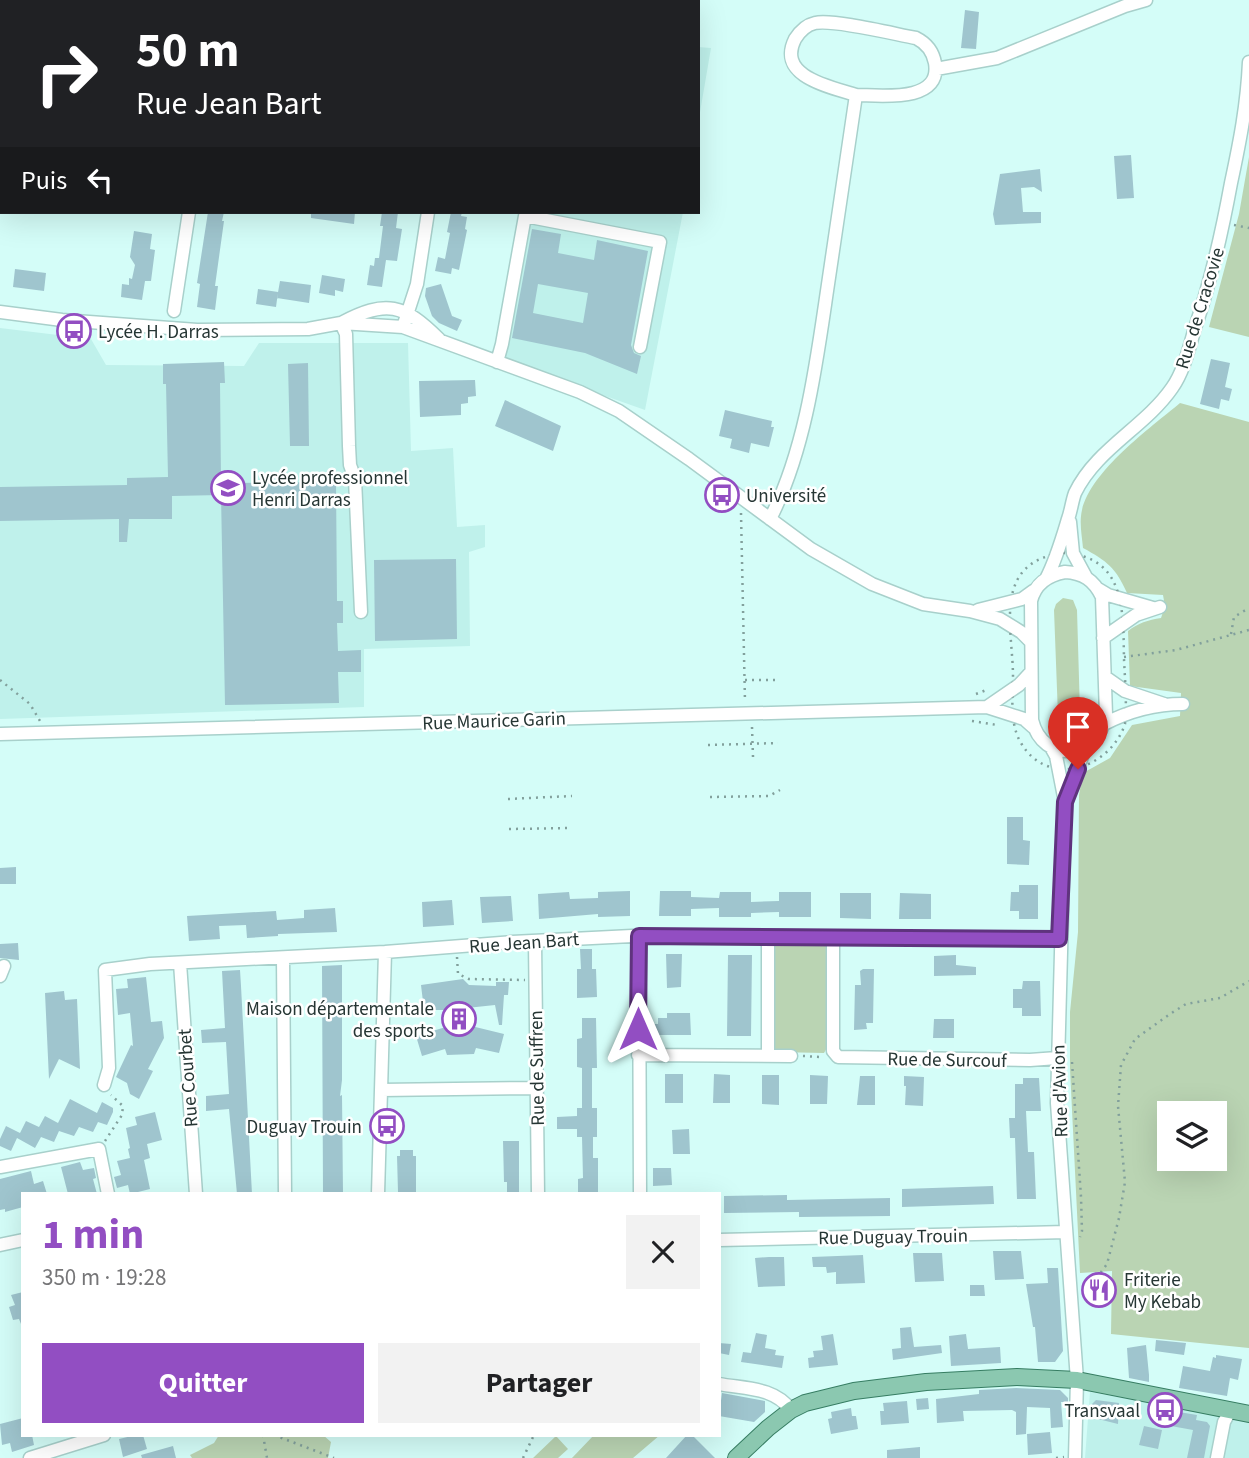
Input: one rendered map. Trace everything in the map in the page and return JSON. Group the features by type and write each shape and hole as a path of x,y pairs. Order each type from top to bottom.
{"main road":[{"path":"736,1458 791,1410 821,1398 854,1391 926,1382 1038,1376 1077,1380 1249,1414"}],"street":[{"path":"936,69 997,58 1146,0"},
{"path":"825,21 916,38 928,47 936,69 931,82 924,88 906,96 856,95 808,79 798,71 792,52 794,42 806,26 825,21"},
{"name":"Rue de Cracovie","path":"1046,579 1057,554 1075,494 1087,474 1162,401 1183,366 1207,294 1222,232 1247,105 1249,62"},
{"path":"770,519 782,496 792,464 816,369 856,95"},
{"path":"174,310 189,214"},
{"path":"402,327 416,284 428,214"},
{"path":"497,362 525,216 660,242 640,347"},
{"path":"0,312 62,320 197,330 308,329 341,323 373,309 388,308 407,311 439,340"},
{"path":"341,323 402,327 580,392 619,411 811,549 872,584 923,604 970,611 1009,623 1031,642"},
{"path":"341,323 346,334 349,446 355,479 361,612"},
{"name":"Rue de Cracovie","path":"1069,516 1073,554 1086,577 1098,589"},
{"path":"970,611 1022,599 1046,579 1065,572 1080,573 1086,577"},
{"path":"1098,589 1108,595 1157,608 1124,622 1103,638"},
{"path":"1098,589 1102,597 1104,724 1126,713 1164,704 1183,704"},
{"path":"1033,727 1031,601 1034,591"},
{"path":"987,707 1012,691 1031,672"},
{"path":"1104,677 1125,691 1164,704"},
{"name":"Rue Maurice Garin","path":"0,734 987,707 1024,719 1051,747"},
{"name":"Rue d'Avion","path":"1065,802 1086,746 1092,742 1104,724"},
{"path":"1051,747 1068,752 1086,746"},
{"name":"Rue d'Avion","path":"1051,747 1057,762 1065,802 1056,1058 1077,1380 1075,1458"},
{"path":"639,936 640,1192"},
{"name":"Rue Jean Bart","path":"104,1085 109,1068 105,970 180,963 639,936 1059,939"},
{"path":"768,937 768,1056"},
{"path":"833,937 833,1051 838,1057"},
{"name":"Rue de Suffren","path":"535,942 538,1192"},
{"path":"378,1192 385,952"},
{"path":"283,958 285,1192"},
{"name":"Rue Courbet","path":"180,963 196,1192"},
{"path":"638,1055 791,1056"},
{"name":"Rue de Surcouf","path":"838,1057 1030,1060 1056,1058"},
{"path":"381,1090 536,1088"},
{"path":"0,1167 99,1149 108,1192"},
{"name":"Rue Duguay Trouin","path":"721,1240 1066,1232"},
{"path":"0,1245 21,1240"},
{"path":"721,1384 772,1393 783,1399 791,1410"},
{"path":"1217,1458 1224,1422 1230,1411"},
{"path":"30,1458 98,1437"}],"path":[{"path":"745,714 741,510 746,500"},
{"path":"1052,767 1027,751 1020,742 1013,715 1009,603 1013,588 1025,570 1042,558 1073,554 1093,560 1115,582 1121,598 1124,622 1124,657 1176,650 1249,630"},
{"path":"1230,634 1234,617 1249,608"},
{"path":"0,680 30,704 40,721"},
{"path":"745,680 777,680"},
{"path":"752,727 753,757"},
{"path":"708,745 778,743"},
{"path":"710,797 769,796 780,790"},
{"path":"509,799 572,796"},
{"path":"509,829 572,828"},
{"path":"457,946 458,974 469,979 535,979"},
{"path":"1082,1304 1085,1291 1107,1264 1125,1182 1118,1106 1121,1065 1135,1039 1170,1014 1186,1004 1220,998 1249,981"},
{"path":"791,1056 838,1057"},
{"path":"99,1149 122,1115 123,1106 107,1093 104,1085"},
{"path":"263,1437 267,1458"},
{"path":"279,1437 334,1458"},
{"path":"523,1458 533,1437"},
{"path":"1056,1458 1062,1457"}],"shaded area":[{"path":"700,47 711,48 700,112"},
{"path":"528,214 683,214 645,410 501,359"},
{"name":"Lycée professionnel Henri Darras","path":"0,328 91,339 106,365 244,366 259,343 408,343 411,451 453,448 457,527 485,525 485,547 469,552 470,646 364,649 364,707 0,719"},
{"path":"1090,1392 1249,1421 1249,1458 1085,1458"}],"green space":[{"path":"1249,157 1249,337 1209,327 1239,214"},
{"path":"1180,403 1249,422 1249,1348 1111,1334 1112,1271 1080,1273 1070,1069 1070,1012 1078,932 1079,795 1083,773 1110,758 1132,725 1180,716 1181,693 1130,686 1128,631 1143,622 1161,618 1165,606 1163,595 1127,593 1110,566 1083,548 1081,515 1088,495 1109,466"},
{"path":"1063,598 1073,600 1077,610 1080,713 1076,722 1070,724 1063,722 1058,716 1054,610"},
{"path":"778,943 823,943 828,947 828,1046 824,1053 776,1052 771,1047 772,948"},
{"path":"218,1437 325,1437 331,1442 328,1458 192,1458 190,1455 214,1443"},
{"path":"555,1437 568,1449 558,1458 533,1458"},
{"path":"592,1437 658,1437 633,1458 572,1458"}],"building":[{"path":"965,10 979,12 976,49 961,48"},
{"path":"1131,155 1134,198 1117,199 1114,156"},
{"path":"1040,169 1042,192 1034,187 1021,188 1023,212 1041,212 1041,223 995,225 993,214 1000,174"},
{"path":"208,214 224,214 215,286 218,286 215,310 197,307 200,284 197,283"},
{"path":"311,214 355,214 354,224 311,218"},
{"path":"382,214 398,214 396,228 402,229 397,261 386,260 382,287 367,285 370,265 374,266 375,258 379,258 383,226 380,226"},
{"path":"451,214 467,217 459,270 452,268 451,274 435,271 438,257 445,259 450,233 447,232"},
{"path":"532,229 561,234 558,253 594,260 597,240 648,251 631,345 634,353 641,356 637,374 585,353 512,338","holes":["538,284 588,293 583,323 533,313"]},
{"path":"134,231 152,234 150,249 155,250 151,281 145,281 142,300 121,297 122,284 129,285 135,265 130,257"},
{"path":"15,269 46,273 44,291 13,287"},
{"path":"322,275 345,279 343,292 335,290 335,296 319,293"},
{"path":"280,281 311,285 309,303 277,298"},
{"path":"441,284 452,316 462,320 457,331 439,323 432,316 425,296 426,288"},
{"path":"258,289 278,292 276,307 256,304"},
{"path":"1211,359 1230,363 1225,387 1232,389 1229,401 1221,399 1219,409 1200,404"},
{"path":"224,362 225,383 220,383 221,480 229,483 336,482 337,601 343,601 343,623 337,623 338,651 361,650 361,672 338,672 339,703 225,705 221,495 172,496 172,519 129,519 127,542 119,542 119,519 0,521 0,487 127,485 127,478 168,477 166,384 163,384 163,364"},
{"path":"308,363 309,446 290,446 288,364"},
{"path":"475,380 476,396 468,397 468,403 461,404 461,415 420,417 419,381"},
{"path":"505,400 561,426 553,451 495,426"},
{"path":"725,410 772,421 771,427 774,427 769,447 751,443 749,453 730,448 732,439 719,436"},
{"path":"456,559 457,639 375,641 374,560"},
{"path":"1007,817 1023,817 1023,840 1030,841 1029,865 1007,864"},
{"path":"16,867 16,884 0,884 0,868"},
{"path":"1019,885 1038,885 1038,919 1019,919 1019,911 1010,911 1011,892 1019,892"},
{"path":"630,891 630,916 598,917 598,914 539,919 538,894 569,892 570,899 598,898 598,892"},
{"path":"660,891 691,891 691,897 719,898 720,892 751,892 751,902 779,901 779,892 811,892 811,917 779,917 779,912 751,913 751,917 719,917 719,908 691,909 691,916 659,916"},
{"path":"840,893 871,893 871,919 840,918"},
{"path":"900,893 931,894 931,919 899,919"},
{"path":"511,896 513,921 482,923 480,897"},
{"path":"452,900 454,925 423,927 422,902"},
{"path":"335,908 337,932 247,938 246,925 219,926 220,939 189,941 187,916 276,911 277,920 304,918 304,910"},
{"path":"18,943 19,960 0,958 0,944"},
{"path":"580,949 592,949 597,997 577,998 577,969 581,969"},
{"path":"666,954 682,954 681,987 667,988"},
{"path":"728,955 752,955 751,1036 727,1036"},
{"path":"956,955 956,965 976,967 976,975 934,976 934,956"},
{"path":"342,965 340,1096 342,1095 343,1192 323,1192 322,966"},
{"path":"874,969 873,1023 866,1023 867,1029 854,1030 855,985 861,985 860,971"},
{"path":"240,970 252,1192 237,1192 229,1109 206,1111 206,1096 229,1094 226,1042 202,1043 201,1030 225,1028 222,971"},
{"path":"146,977 151,1022 162,1021 164,1038 148,1069 153,1071 139,1099 130,1094 127,1083 116,1077 131,1045 133,1046 130,1013 118,1015 116,989 128,988 127,979"},
{"path":"463,979 469,985 496,986 496,982 509,982 508,995 504,995 502,1025 499,1025 495,1005 424,1010 421,985"},
{"path":"1023,981 1040,981 1041,1016 1022,1016 1022,1008 1013,1008 1013,989 1022,989"},
{"path":"64,991 65,1000 77,999 80,1069 59,1059 49,1079 45,993"},
{"path":"667,1013 690,1013 691,1035 649,1035 649,1024 658,1024 658,1018 667,1018"},
{"path":"582,1018 596,1018 597,1068 592,1068 592,1108 597,1108 597,1137 593,1137 593,1158 598,1158 598,1192 578,1192 578,1179 583,1178 582,1137 577,1137 577,1129 557,1129 557,1117 577,1116 577,1108 582,1108 582,1068 577,1067 577,1039 582,1038"},
{"path":"934,1019 954,1019 954,1038 933,1038"},
{"path":"459,1023 504,1034 499,1053 476,1048 474,1054 447,1055 445,1049 422,1056 416,1036"},
{"path":"665,1074 683,1074 683,1103 665,1103"},
{"path":"714,1074 730,1075 730,1103 713,1103"},
{"path":"762,1075 779,1075 779,1105 762,1104"},
{"path":"810,1075 828,1076 827,1104 810,1104"},
{"path":"860,1076 875,1076 875,1105 857,1105"},
{"path":"904,1076 924,1077 923,1106 905,1105"},
{"path":"1023,1078 1039,1078 1041,1111 1026,1111 1028,1152 1034,1152 1036,1199 1017,1199 1015,1138 1010,1138 1009,1118 1015,1118 1015,1084 1023,1084"},
{"path":"70,1099 97,1113 102,1102 113,1108 107,1125 98,1122 93,1132 79,1127 74,1136 59,1131 54,1142 41,1137 35,1148 17,1138 11,1151 0,1146 6,1126 20,1133 26,1121 39,1127 45,1116 58,1123"},
{"path":"155,1112 162,1140 147,1144 150,1158 144,1160 150,1189 130,1192 128,1185 117,1188 114,1177 121,1175 117,1161 130,1158 126,1128 137,1125 135,1117"},
{"path":"689,1129 690,1154 673,1154 672,1130"},
{"path":"503,1141 519,1141 519,1192 507,1192 507,1182 504,1182"},
{"path":"400,1150 413,1150 413,1156 416,1156 416,1192 398,1192 397,1156 400,1156"},
{"path":"80,1162 83,1170 94,1168 96,1178 93,1179 96,1192 67,1192 61,1167"},
{"path":"653,1168 671,1168 672,1185 653,1186"},
{"path":"31,1171 34,1184 43,1181 46,1192 21,1192 21,1208 5,1212 5,1209 0,1210 0,1179"},
{"path":"993,1186 994,1204 902,1207 902,1189"},
{"path":"787,1195 787,1200 890,1198 890,1216 799,1217 799,1212 724,1213 724,1196"},
{"path":"993,1251 1021,1251 1024,1279 995,1280"},
{"path":"913,1253 942,1253 944,1281 915,1282"},
{"path":"863,1255 865,1283 836,1284 836,1272 827,1273 826,1267 813,1267 812,1257"},
{"path":"784,1257 785,1286 758,1287 755,1258"},
{"path":"1047,1268 1058,1268 1063,1351 1055,1362 1038,1362 1035,1327 1026,1284 1048,1283"},
{"path":"970,1285 984,1285 985,1296 970,1296"},
{"path":"21,1292 21,1324 19,1319 13,1320 9,1307 15,1305 11,1295"},
{"path":"911,1327 914,1347 941,1345 942,1353 893,1360 892,1349 901,1348 900,1328"},
{"path":"756,1333 767,1335 765,1348 776,1350 775,1355 784,1356 782,1368 741,1362 743,1352 751,1353"},
{"path":"833,1334 838,1365 809,1368 808,1358 814,1357 813,1351 823,1350 821,1336"},
{"path":"966,1334 968,1349 1000,1347 1001,1363 951,1366 949,1336"},
{"path":"1156,1340 1186,1343 1184,1355 1155,1351"},
{"path":"721,1343 731,1344 729,1355 721,1353"},
{"path":"1146,1345 1149,1382 1129,1378 1127,1348"},
{"path":"1216,1355 1242,1359 1238,1380 1230,1378 1227,1396 1179,1388 1183,1366 1210,1371 1213,1357 1216,1358"},
{"path":"979,1390 1060,1390 1068,1398 1068,1402 1061,1402 1063,1427 1051,1428 1050,1408 1027,1407 1026,1434 1016,1435 1016,1412 1012,1410 963,1411 964,1421 937,1423 936,1399 979,1394"},
{"path":"722,1393 765,1401 765,1412 754,1422 721,1416"},
{"path":"928,1398 929,1409 917,1410 916,1399"},
{"path":"1096,1400 1119,1403 1118,1424 1090,1417 1092,1404"},
{"path":"907,1401 909,1423 881,1425 880,1411 884,1411 883,1403"},
{"path":"851,1408 852,1416 856,1416 858,1429 831,1434 828,1419 832,1418 831,1412"},
{"path":"1173,1411 1197,1415 1196,1420 1207,1422 1210,1426 1204,1458 1187,1458 1193,1430 1171,1426"},
{"path":"21,1419 21,1437 32,1437 34,1445 12,1452 10,1443 2,1445 0,1424"},
{"path":"1144,1426 1162,1430 1158,1449 1139,1445"},
{"path":"1050,1432 1052,1453 1028,1455 1027,1434"},
{"path":"144,1437 147,1449 123,1457 119,1439"},
{"path":"685,1437 694,1437 715,1458 666,1458"},
{"path":"173,1446 176,1458 142,1458 141,1455"},
{"path":"920,1447 920,1458 887,1458 887,1450"}],"place":[{"name":"Lycée H. Darras","path":"74,331"},
{"name":"Lycée professionnel Henri Darras","path":"228,488"},
{"name":"Université","path":"722,495"},
{"name":"Maison départementale des sports","path":"459,1019"},
{"name":"Duguay Trouin","path":"387,1126"},
{"name":"Friterie My Kebab","path":"1099,1290"},
{"name":"Transvaal","path":"1165,1410"}],"route":[{"path":"638,1029 639,936 1059,939 1065,802 1078,769"}]}
